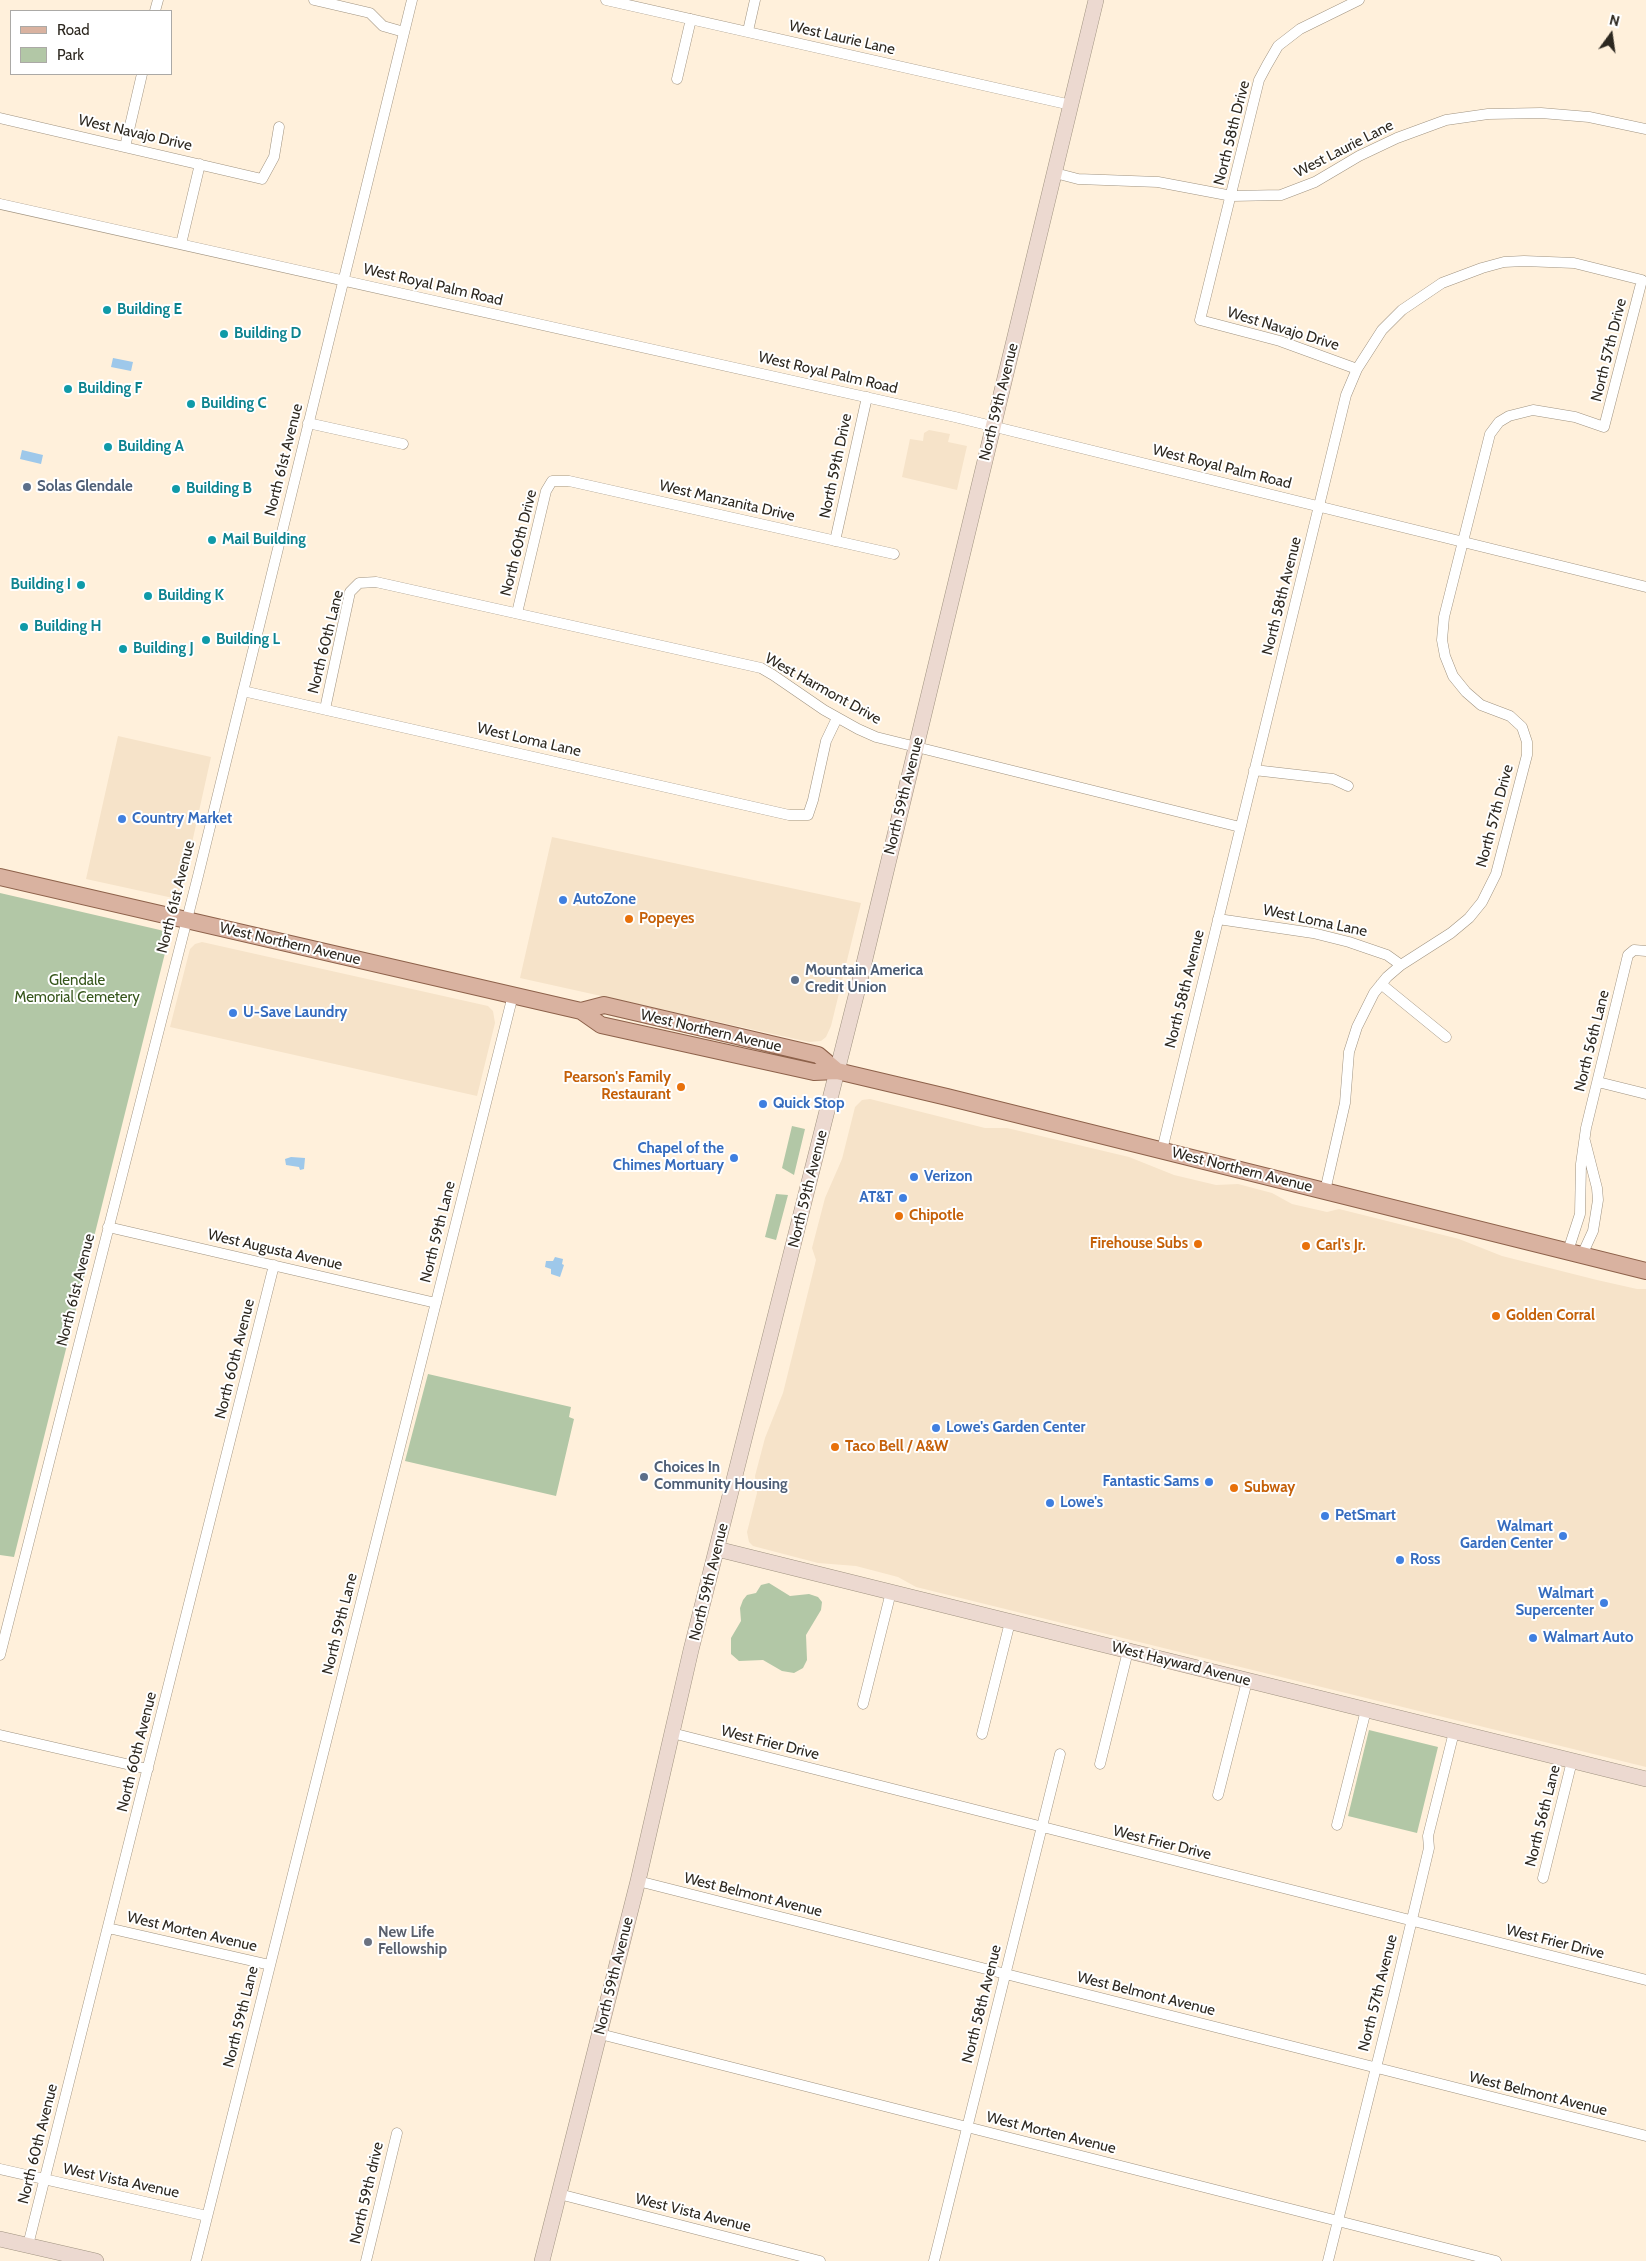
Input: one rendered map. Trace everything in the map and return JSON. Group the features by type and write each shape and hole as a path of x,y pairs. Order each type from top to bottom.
{"main road":[{"name":"North 59th Avenue","path":"542,2261 638,1881 717,1549 837,1071 1096,0"},
{"name":"West Northern Avenue","path":"0,877 581,1011 601,1025 814,1072 837,1071 1325,1190 1646,1271"},
{"name":"West Hayward Avenue","path":"717,1549 1646,1779"},
{"path":"0,2239 96,2261"}],"street":[{"path":"314,0 370,13 383,26 404,32"},
{"name":"North 61st Avenue","path":"0,1655 2,1637 186,920 412,0"},
{"name":"West Laurie Lane","path":"606,0 1071,105"},
{"path":"748,31 755,0"},
{"name":"North 58th Drive","path":"1200,320 1259,80 1278,46 1300,30 1359,0"},
{"path":"677,79 691,19"},
{"path":"126,147 142,75"},
{"name":"West Laurie Lane","path":"1055,173 1078,179 1158,182 1232,196 1281,195 1315,182 1359,156 1397,138 1446,120 1488,114 1541,113 1589,117 1646,129"},
{"name":"West Navajo Drive","path":"0,118 262,179 274,157 279,126"},
{"path":"181,244 200,164"},
{"name":"West Royal Palm Road","path":"0,204 993,426 1646,586"},
{"name":"North 58th Avenue","path":"1162,1150 1346,395 1357,369 1382,330 1402,310 1442,283 1482,268 1504,262 1574,263 1642,280"},
{"name":"North 57th Drive","path":"1325,1190 1344,1103 1349,1052 1368,1004 1381,984 1401,965 1451,933 1469,918 1482,902 1496,874 1527,754 1527,742 1522,727 1510,716 1481,706 1466,692 1454,676 1446,656 1442,629 1490,434 1498,422 1508,416 1533,410 1574,417 1604,427 1642,280"},
{"name":"West Navajo Drive","path":"1200,320 1280,341 1357,369"},
{"name":"North 59th Drive","path":"835,541 867,397"},
{"path":"308,423 403,444"},
{"name":"West Manzanita Drive","path":"552,481 570,481 894,554"},
{"name":"North 60th Drive","path":"518,613 546,491 552,481"},
{"name":"West Harmont Drive","path":"358,583 376,582 760,668 773,674 837,718 876,736 1240,827"},
{"name":"North 60th Lane","path":"325,709 350,592 358,583"},
{"name":"West Loma Lane","path":"243,691 789,815 808,815 826,741 837,718"},
{"path":"1254,770 1333,779 1348,786"},
{"name":"West Loma Lane","path":"1218,919 1313,933 1349,942 1388,955 1401,965"},
{"name":"North 56th Lane","path":"1575,1253 1580,1214 1581,1164 1584,1140 1628,955 1634,950 1646,950"},
{"path":"1381,984 1446,1037"},
{"name":"North 59th Lane","path":"196,2261 513,995"},
{"path":"1598,1082 1646,1094"},
{"name":"North 56th Lane","path":"1575,1253 1592,1232 1598,1200 1597,1188 1584,1140"},
{"name":"West Augusta Avenue","path":"108,1227 436,1303"},
{"name":"North 60th Avenue","path":"28,2245 274,1265"},
{"path":"863,1704 891,1592"},
{"path":"982,1734 1010,1622"},
{"path":"1100,1764 1128,1651"},
{"path":"1218,1795 1247,1681"},
{"path":"1337,1825 1366,1710"},
{"name":"North 57th Avenue","path":"1328,2261 1429,1848 1428,1836 1454,1732"},
{"name":"West Frier Drive","path":"672,1733 1646,1980"},
{"path":"0,1735 148,1770"},
{"name":"North 58th Avenue","path":"934,2261 1060,1754"},
{"name":"North 56th Lane","path":"1543,1878 1572,1761"},
{"name":"West Belmont Avenue","path":"638,1881 1646,2136"},
{"name":"West Morten Avenue","path":"108,1928 270,1965"},
{"name":"West Morten Avenue","path":"600,2034 1496,2261"},
{"name":"North 59th drive","path":"366,2261 396,2132"},
{"name":"West Vista Avenue","path":"0,2169 207,2216"},
{"name":"West Vista Avenue","path":"559,2194 820,2261"}],"shaded area":[{"path":"929,430 950,434 948,442 967,446 957,490 902,477 910,439 923,441 924,433"},
{"path":"118,736 211,757 182,888 177,897 173,898 86,879"},
{"path":"552,837 861,903 831,1026 826,1037 821,1041 809,1042 520,978"},
{"path":"202,942 488,1006 493,1011 495,1023 477,1096 170,1027 190,949 195,944"},
{"path":"870,1099 985,1128 1007,1128 1129,1157 1174,1175 1216,1185 1238,1184 1272,1193 1292,1204 1327,1212 1339,1209 1459,1239 1502,1256 1597,1280 1637,1289 1646,1289 1646,1767 916,1587 898,1577 856,1566 818,1563 753,1546 749,1542 747,1532 757,1493 755,1476 765,1438 783,1393 816,1260 812,1248 825,1198 842,1159 855,1107 862,1100"}],"green space":[{"name":"Glendale Memorial Cemetery","path":"0,893 160,930 165,932 168,941 14,1557 0,1555"},
{"path":"792,1126 805,1129 794,1175 782,1168"},
{"path":"776,1194 788,1195 776,1240 765,1237"},
{"path":"428,1374 571,1407 569,1417 574,1419 556,1496 405,1461"},
{"path":"769,1583 790,1596 809,1594 818,1597 822,1602 821,1610 806,1635 807,1660 803,1668 794,1673 782,1671 763,1660 739,1661 731,1654 731,1638 741,1621 740,1608 743,1600 747,1595 756,1593 761,1585"},
{"path":"1369,1730 1438,1747 1417,1833 1348,1816"}],"water":[{"path":"113,358 133,362 131,371 111,367"},
{"path":"22,450 43,455 41,464 20,459"},
{"path":"291,1157 305,1158 304,1169 300,1170 299,1167 286,1165 285,1159"},
{"path":"555,1257 563,1259 562,1264 564,1265 560,1277 551,1274 551,1269 545,1267 546,1261 553,1261"}],"place":[{"name":"Building E","path":"107,310"},
{"name":"Building D","path":"224,334"},
{"name":"Building F","path":"68,389"},
{"name":"Building C","path":"191,404"},
{"name":"Building A","path":"108,447"},
{"name":"Solas Glendale","path":"27,487"},
{"name":"Building B","path":"176,489"},
{"name":"Mail Building","path":"212,540"},
{"name":"Building I","path":"81,585"},
{"name":"Building K","path":"148,596"},
{"name":"Building H","path":"24,627"},
{"name":"Building L","path":"206,640"},
{"name":"Building J","path":"123,649"},
{"name":"Country Market","path":"122,819"},
{"name":"AutoZone","path":"563,900"},
{"name":"Popeyes","path":"629,919"},
{"name":"Mountain America Credit Union","path":"795,980"},
{"name":"U-Save Laundry","path":"233,1013"},
{"name":"Pearson's Family Restaurant","path":"681,1087"},
{"name":"Quick Stop","path":"763,1104"},
{"name":"Chapel of the Chimes Mortuary","path":"734,1158"},
{"name":"Verizon","path":"914,1177"},
{"name":"AT&T","path":"903,1198"},
{"name":"Chipotle","path":"899,1216"},
{"name":"Firehouse Subs","path":"1198,1244"},
{"name":"Carl's Jr.","path":"1306,1246"},
{"name":"Golden Corral","path":"1496,1316"},
{"name":"Lowe's Garden Center","path":"936,1428"},
{"name":"Taco Bell / A&W","path":"835,1447"},
{"name":"Choices In Community Housing","path":"644,1477"},
{"name":"Fantastic Sams","path":"1209,1482"},
{"name":"Subway","path":"1234,1488"},
{"name":"Lowe's","path":"1050,1503"},
{"name":"PetSmart","path":"1325,1516"},
{"name":"Walmart Garden Center","path":"1563,1536"},
{"name":"Ross","path":"1400,1560"},
{"name":"Walmart Supercenter","path":"1604,1603"},
{"name":"Walmart Auto","path":"1533,1638"},
{"name":"New Life Fellowship","path":"368,1942"}]}
